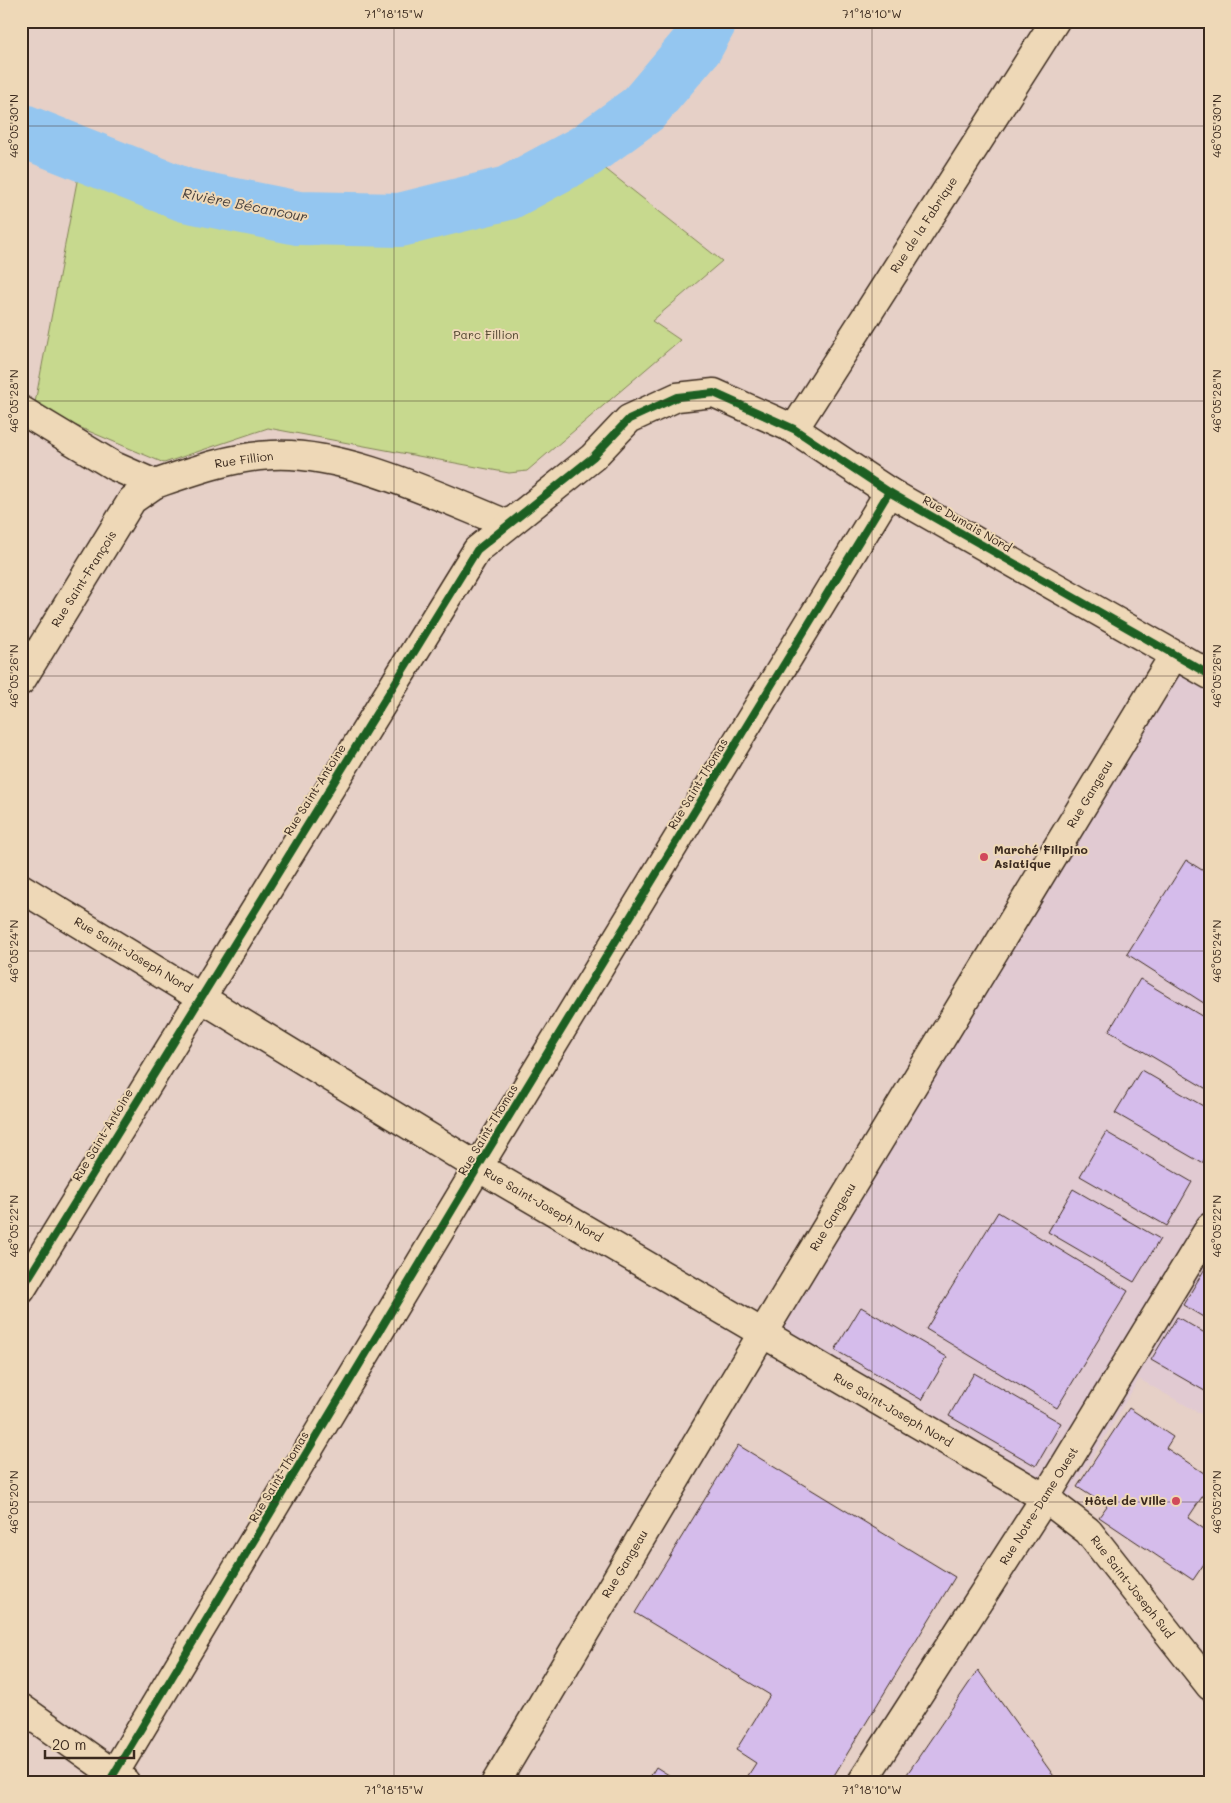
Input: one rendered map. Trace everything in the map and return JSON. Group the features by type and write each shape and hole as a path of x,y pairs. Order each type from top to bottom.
{"street":[{"name":"Rue de la Fabrique","path":"794,429 1055,21"},
{"name":"Rue Dumais Nord","path":"714,393 794,429 889,492 1210,675"},
{"name":"Rue Saint-Antoine","path":"21,1290 457,579 477,550 592,457 629,419 677,397 714,393"},
{"path":"21,410 114,466 155,484"},
{"name":"Rue Fillion","path":"155,484 212,464 272,455 322,459 391,477 507,524"},
{"name":"Rue Saint-François","path":"21,680 132,500 155,484"},
{"name":"Rue Saint-Thomas","path":"116,1779 478,1167 889,492"},
{"name":"Rue Gangeau","path":"496,1782 762,1334 1174,655"},
{"name":"Rue Saint-Joseph Nord","path":"21,888 201,996 478,1167 1045,1498"},
{"name":"Rue Notre-Dame Ouest","path":"862,1782 1045,1498 1210,1227"},
{"name":"Rue Saint-Joseph Sud","path":"1045,1498 1088,1531 1210,1686"},
{"path":"21,1708 116,1779"}],"shaded area":[{"path":"1179,668 1210,686 1210,1419 1139,1379 1069,1498 772,1332"}],"green space":[{"name":"Parc Fillion","path":"584,152 722,261 652,321 680,340 527,471 509,473 268,428 164,463 34,408 82,155 185,195 298,218 400,220 508,193"}],"building":[{"path":"1186,860 1210,875 1210,1007 1127,954"},
{"path":"1140,979 1210,1021 1210,1091 1109,1031"},
{"path":"1141,1070 1210,1110 1210,1150 1202,1163 1115,1113"},
{"path":"1106,1132 1192,1182 1167,1226 1080,1176"},
{"path":"1073,1189 1160,1239 1134,1282 1048,1232"},
{"path":"998,1212 1128,1291 1057,1408 926,1329"},
{"path":"1210,1262 1210,1321 1183,1305"},
{"path":"861,1307 947,1357 922,1400 835,1350"},
{"path":"1177,1317 1210,1336 1210,1394 1151,1360"},
{"path":"974,1373 1061,1423 1036,1466 949,1416"},
{"path":"1129,1408 1173,1437 1166,1448 1210,1477 1210,1485 1188,1518 1210,1533 1210,1555 1193,1580 1099,1517 1107,1506 1077,1487"},
{"path":"738,1445 955,1577 830,1782 744,1782 756,1763 736,1750 770,1695 635,1613"},
{"path":"978,1670 1058,1782 909,1782 905,1777"},
{"path":"656,1767 680,1782 647,1782"}],"waterway":[{"name":"Rivière Bécancour","path":"21,130 185,195 298,218 400,220 508,193 584,152 643,109 697,45 710,21"}],"cycle path":[{"path":"21,1290 477,550 593,457 629,419 677,397 714,393 794,429 889,492 1210,675"},
{"path":"109,1782 478,1167 889,492"}],"place":[{"name":"Marché Filipino Asiatique","path":"984,857"},
{"name":"Hôtel de Ville","path":"1176,1501"}]}
